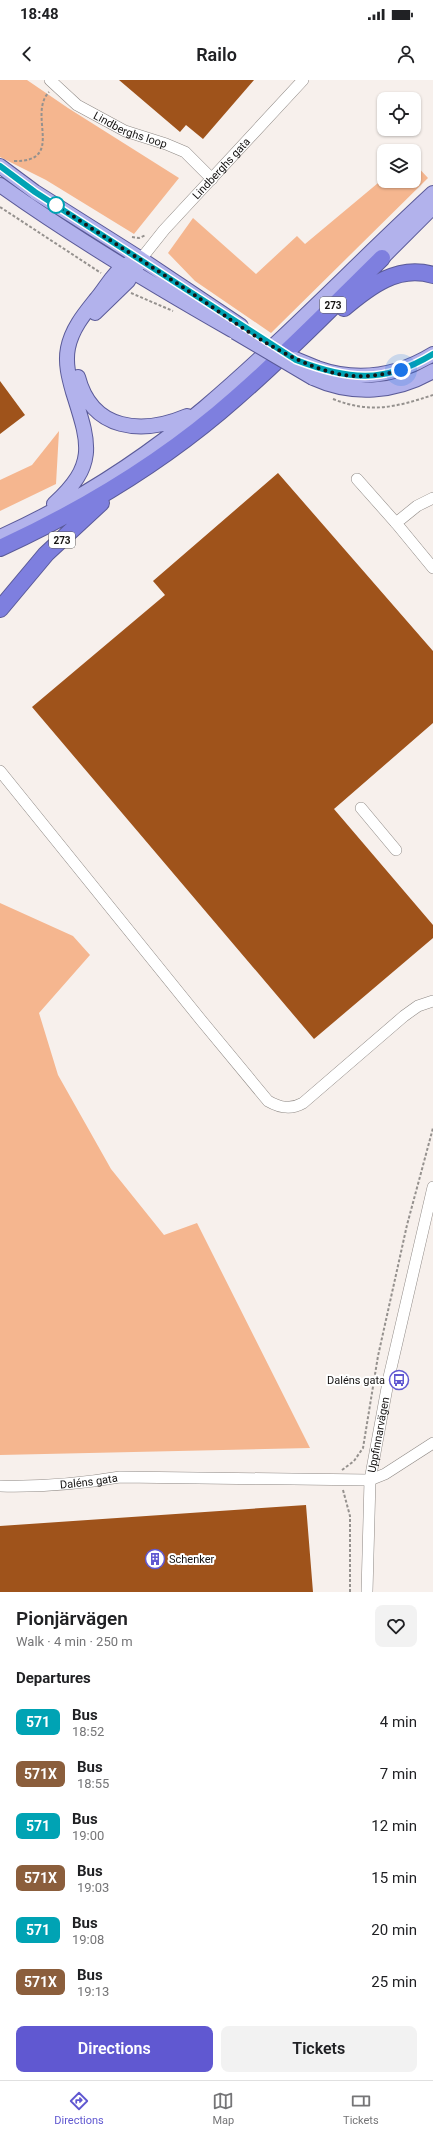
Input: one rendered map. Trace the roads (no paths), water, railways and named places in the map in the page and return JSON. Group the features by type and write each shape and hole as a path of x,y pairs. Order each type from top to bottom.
{"highway":[{"name":"273","path":"0,609 46,554 131,478 215,416 382,258"},
{"path":"284,352 329,321 364,292 382,280 408,272 433,275"},
{"path":"0,548 53,523 131,478"}],"main road":[{"path":"1,167 35,192 141,259 238,329"},
{"path":"0,185 50,220 129,270 296,360 341,388 371,390 402,385 433,371"},
{"name":"273","path":"0,537 40,518 86,492 130,464 203,408 323,299 433,193"},
{"name":"273","path":"382,258 433,207"},
{"name":"273","path":"141,259 129,270 96,311 80,334 76,355 76,369 83,393 100,413 126,426 143,428 159,426 203,408"},
{"path":"40,518 75,482 87,454 85,430 68,372 68,347 72,334 84,315 129,270"},
{"path":"315,373 328,372 358,376 386,374 417,364 433,354"}],"street":[{"name":"Lindberghs gata","path":"141,259 164,230 303,80"},
{"name":"Lindberghs loop","path":"53,83 77,105 125,131 166,144 185,152 212,179"},
{"path":"357,479 433,568"},
{"path":"396,523 417,506 433,498"},
{"path":"0,771 200,1020 268,1101 276,1105 289,1108 303,1103 404,1016 418,1006 433,1001"},
{"path":"361,808 396,850"},
{"name":"Uppfinnarvägen","path":"367,1592 370,1480 389,1377 433,1187"},
{"path":"370,1480 385,1474 433,1443"},
{"name":"Daléns gata","path":"0,1486 38,1487 83,1483 120,1477 370,1480"}],"place":[{"name":"Daléns gata","path":"399,1380"},
{"name":"Schenker","path":"155,1559"}]}
